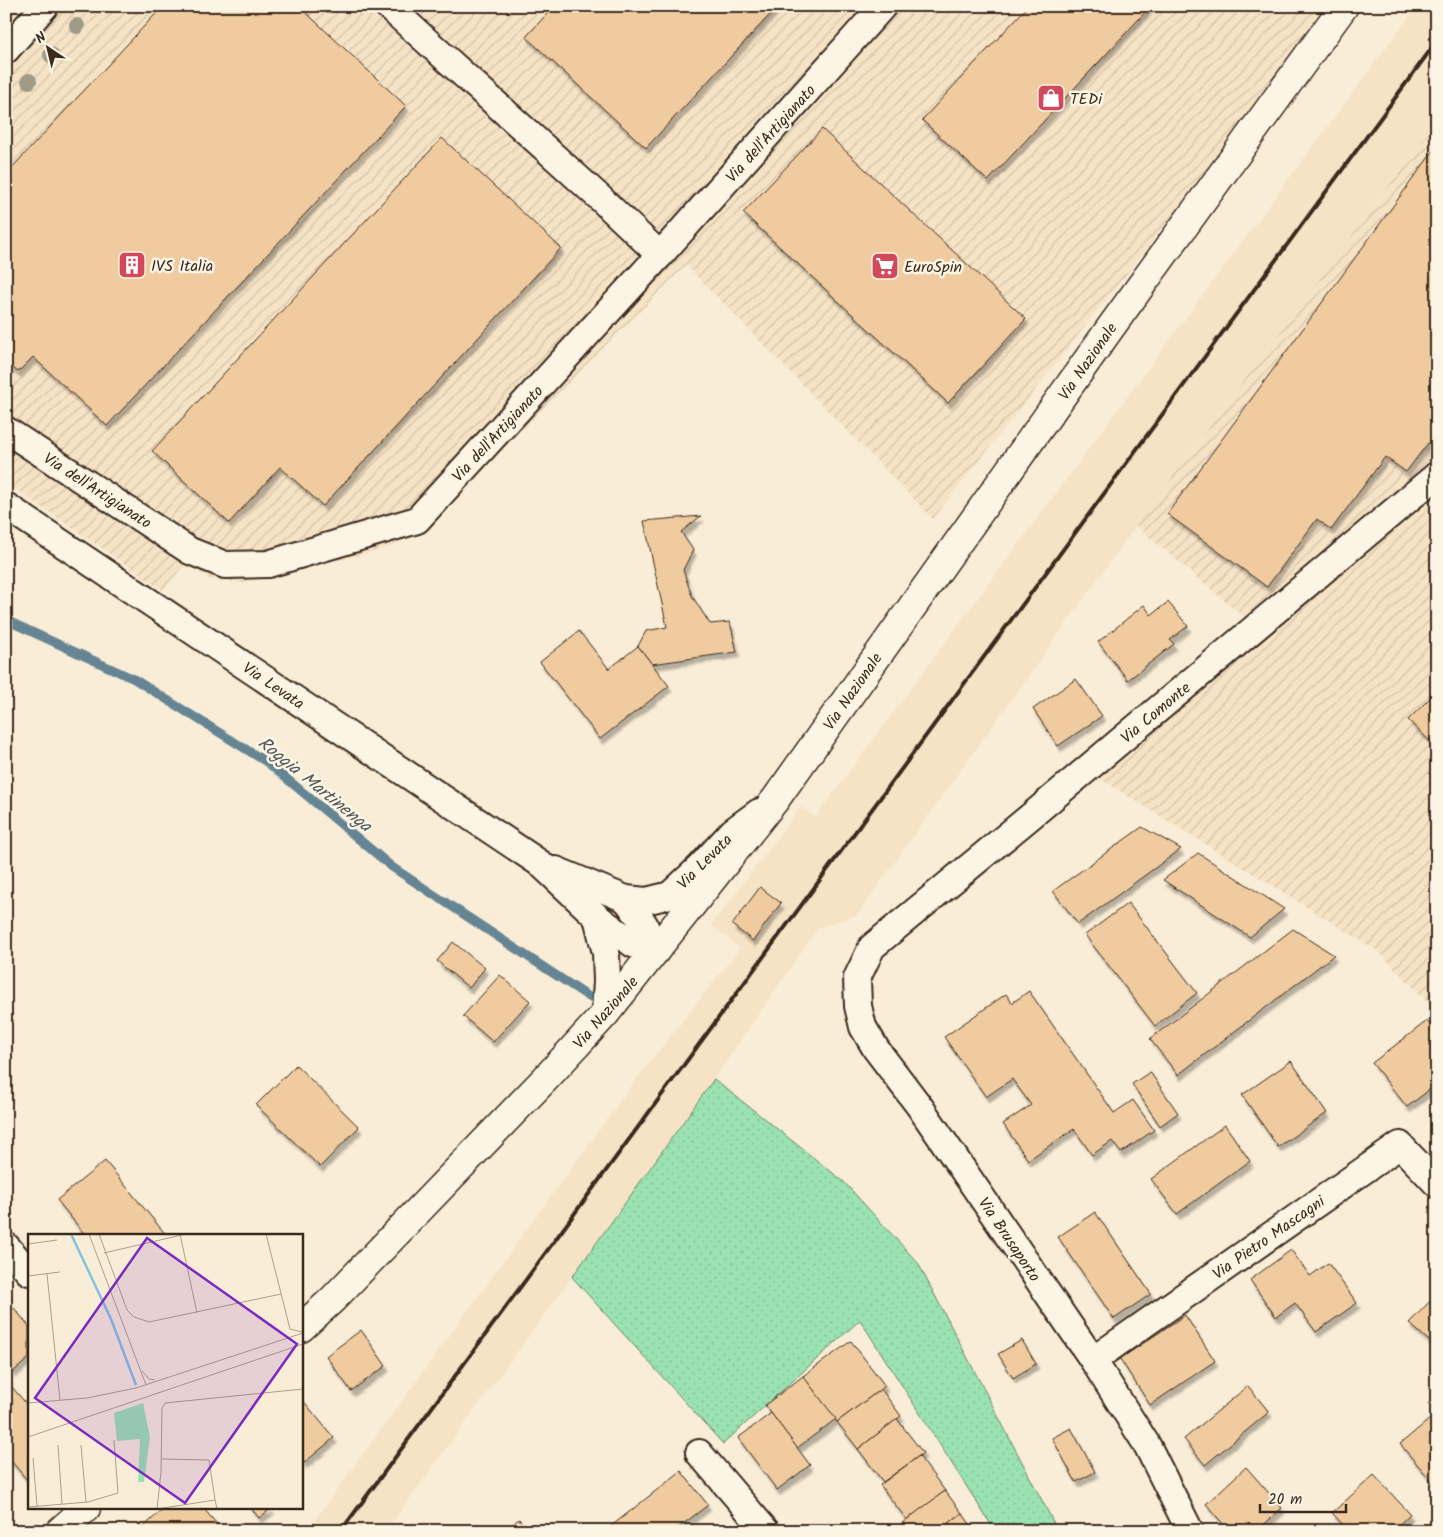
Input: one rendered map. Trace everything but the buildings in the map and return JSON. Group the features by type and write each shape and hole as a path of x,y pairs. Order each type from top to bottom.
{"main road":[{"name":"Via Nazionale","path":"302,1327 333,1299 547,1077 604,1014 775,800 1111,327 1344,6"},
{"path":"60,1531 84,1510"}],"street":[{"path":"6,50 45,6"},
{"path":"388,6 600,198 660,256"},
{"name":"Via dell'Artigianato","path":"6,430 190,551 225,565 268,564 417,520 660,256 883,6"},
{"name":"Via Comonte","path":"872,947 1437,475"},
{"name":"Via Levata","path":"6,506 541,864 597,917 633,944 655,952"},
{"name":"Via Levata","path":"541,864 626,899 646,901 670,895 733,832 775,800"},
{"path":"626,899 644,924 655,952"},
{"path":"597,917 606,953 607,981 604,1014"},
{"name":"Via Brusaporto","path":"872,947 857,978 858,1006 863,1027 876,1049 920,1107 1093,1360 1147,1445 1190,1531"},
{"name":"Via Pietro Mascagni","path":"1093,1360 1400,1145 1437,1184"},
{"path":"6,1246 28,1271"},
{"path":"699,1453 766,1531"}],"shaded area":[{"path":"6,6 1338,6 933,519 686,265 415,536 381,550 242,583 210,579 185,564 163,590 6,483"},
{"path":"1417,6 1437,6 1437,121 1136,526 857,915 818,928 714,1079 386,1531 307,1531 635,1081 740,948 711,925 801,807 815,818"},
{"path":"1437,121 1437,1012 1379,952 1075,763 1250,622 1136,526"}],"green space":[{"path":"714,1079 843,1181 918,1263 1058,1531 995,1531 860,1320 723,1444 572,1277"}],"waterway":[{"name":"Roggia Martinenga","path":"6,620 134,679 268,763 392,867 589,997"}],"railway":[{"path":"341,1531 1437,41"}],"place":[{"name":"TEDi","path":"1051,98"},
{"name":"IVS Italia","path":"132,265"},
{"name":"EuroSpin","path":"885,266"}]}
